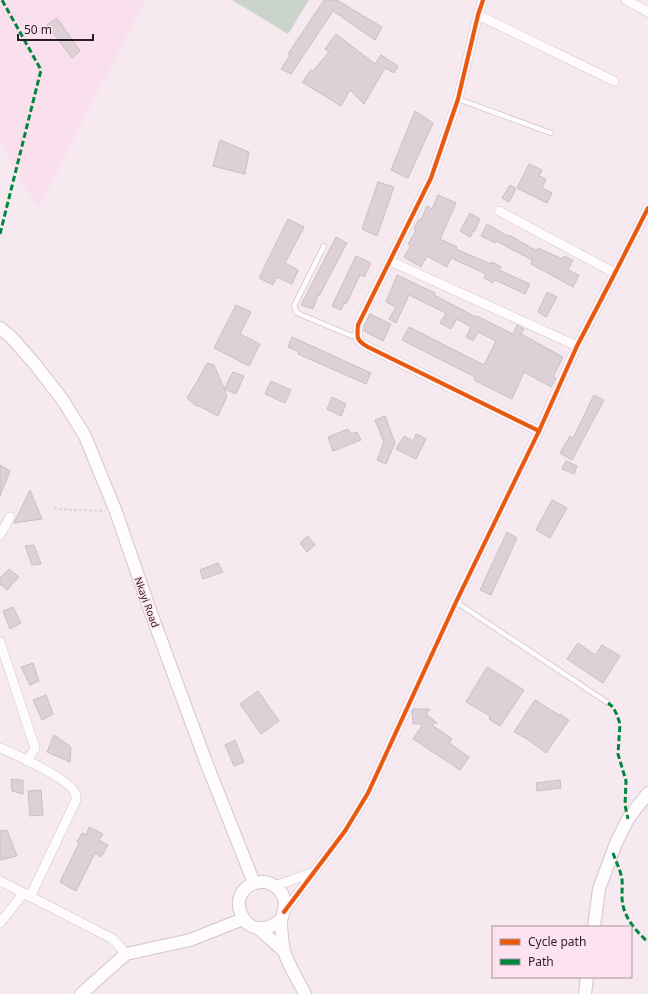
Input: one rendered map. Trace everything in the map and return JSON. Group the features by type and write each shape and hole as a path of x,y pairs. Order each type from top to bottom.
{"main road":[{"name":"Nkayi Road","path":"0,328 34,363 62,399 85,436 116,512 151,613 206,762 254,883"},
{"path":"594,926 600,889 616,843 628,819 648,793"},
{"path":"284,951 282,916 285,902 282,893 275,886 268,883 254,883 242,892 238,905 243,919 250,925 259,929 284,951 305,994"},
{"path":"259,929 274,925 282,916"},
{"path":"81,994 126,954 190,940 243,919"},
{"path":"585,994 587,978"}],"street":[{"path":"483,0 458,99 431,178 358,325 357,336 359,342 368,348 539,431"},
{"path":"626,0 648,12"},
{"path":"478,15 614,81"},
{"path":"282,916 345,831 368,792 456,602 539,431 576,346 648,208"},
{"path":"499,211 615,273"},
{"path":"639,226 648,231"},
{"path":"390,261 576,346"},
{"path":"0,535 10,517"},
{"path":"0,642 35,748 27,760"},
{"path":"0,748 27,760 70,786 75,793 76,800 27,895 0,923"},
{"path":"275,886 314,872"},
{"path":"0,881 113,940 126,954"}],"lane":[{"path":"458,99 551,134"},
{"path":"324,246 294,306 297,313 352,336 357,336"},
{"path":"456,602 608,703"}],"path":[{"path":"54,508 69,511 87,510 116,512"}],"shaded area":[{"path":"0,0 145,0 38,209 0,143"},
{"path":"232,0 309,0 288,34"}],"building":[{"path":"324,0 337,0 382,27 375,40 333,11 291,74 281,69 290,55 288,54"},
{"path":"57,18 80,51 72,58 47,25"},
{"path":"336,34 375,64 381,55 398,66 394,73 385,68 364,104 350,90 341,106 302,82 311,70 313,71 329,52 325,49"},
{"path":"415,111 433,123 408,178 391,170"},
{"path":"220,140 249,152 245,174 213,166"},
{"path":"529,164 542,170 539,176 546,179 542,188 552,193 547,203 517,188"},
{"path":"378,182 394,187 377,236 362,229"},
{"path":"510,185 516,189 509,202 502,198"},
{"path":"438,195 456,203 440,239 457,247 456,249 491,264 492,262 501,267 499,270 530,284 525,294 495,280 493,283 484,278 486,274 451,258 447,267 427,256 421,267 404,257 411,245 408,244 416,230 414,229 419,219 421,220 427,206 432,209"},
{"path":"470,213 480,219 470,237 460,231"},
{"path":"288,219 304,227 285,263 298,270 292,284 277,277 273,285 259,278"},
{"path":"487,224 537,251 538,248 562,259 564,256 573,260 568,270 579,275 573,287 531,264 532,260 496,241 495,243 481,236"},
{"path":"336,237 347,243 319,296 318,295 313,309 301,305"},
{"path":"356,256 371,263 364,277 360,275 346,304 344,303 341,310 332,306"},
{"path":"397,275 435,293 434,295 476,317 477,316 513,334 517,325 524,329 521,334 563,357 553,377 556,378 551,387 524,372 512,399 474,380 475,377 402,340 409,327 484,365 496,341 478,332 473,341 466,337 471,327 457,319 451,329 440,323 446,313 409,295 396,323 389,319 396,307 386,302"},
{"path":"547,292 557,297 546,317 538,312"},
{"path":"236,305 251,312 240,334 260,344 249,366 214,348"},
{"path":"370,314 391,324 383,341 364,331 364,327"},
{"path":"292,337 371,373 366,384 298,354 299,352 288,347"},
{"path":"207,363 214,365 227,396 218,416 199,406 198,407 187,398"},
{"path":"233,372 244,376 236,394 224,389"},
{"path":"271,381 291,390 285,403 265,394"},
{"path":"594,395 604,400 572,460 560,453 570,436 573,438"},
{"path":"332,397 346,404 341,416 327,409"},
{"path":"385,416 395,443 386,464 377,460 384,442 375,420"},
{"path":"348,429 351,434 357,432 361,440 333,451 328,437"},
{"path":"416,434 426,439 416,459 396,449 404,436 413,441"},
{"path":"566,461 577,466 574,474 562,469"},
{"path":"0,465 10,471 0,496"},
{"path":"30,490 42,519 14,523"},
{"path":"552,500 567,508 550,538 536,530"},
{"path":"507,532 517,538 491,595 480,590"},
{"path":"308,536 315,545 307,552 300,543"},
{"path":"34,545 41,564 32,565 25,546"},
{"path":"218,563 223,572 203,579 200,570"},
{"path":"9,569 19,577 7,590 0,584 0,578"},
{"path":"13,607 21,623 10,629 3,611"},
{"path":"578,643 595,655 602,645 620,656 603,683 567,659"},
{"path":"33,663 39,681 30,685 21,667"},
{"path":"487,667 524,690 500,726 489,719 490,716 466,702"},
{"path":"258,691 279,721 261,734 240,704"},
{"path":"46,695 53,714 42,720 33,700"},
{"path":"535,700 569,720 546,753 527,739 514,732"},
{"path":"413,709 430,709 426,714 437,723 433,723 432,725 452,739 449,743 469,757 460,770 413,739 423,724 413,724"},
{"path":"54,735 71,747 70,762 47,752"},
{"path":"235,740 244,762 234,766 225,745"},
{"path":"11,779 23,780 23,794 12,791"},
{"path":"560,780 561,788 537,791 536,783"},
{"path":"41,790 43,815 30,816 28,791"},
{"path":"89,827 103,834 99,840 108,845 101,857 95,853 76,891 60,882 79,843 77,842 82,833 86,835"},
{"path":"7,830 17,856 0,860 0,831"}],"marked path":[{"path":"0,234 41,70 2,0"},
{"path":"608,703 613,707 620,724 618,754 626,781 625,805 628,819"},
{"path":"613,853 620,870 623,908 629,920 648,942"}],"cycle path":[{"path":"483,0 458,99 431,178 358,325 358,338 368,347 539,431"},
{"path":"284,912 345,831 368,793 456,602 539,431 577,346 648,208"}]}
